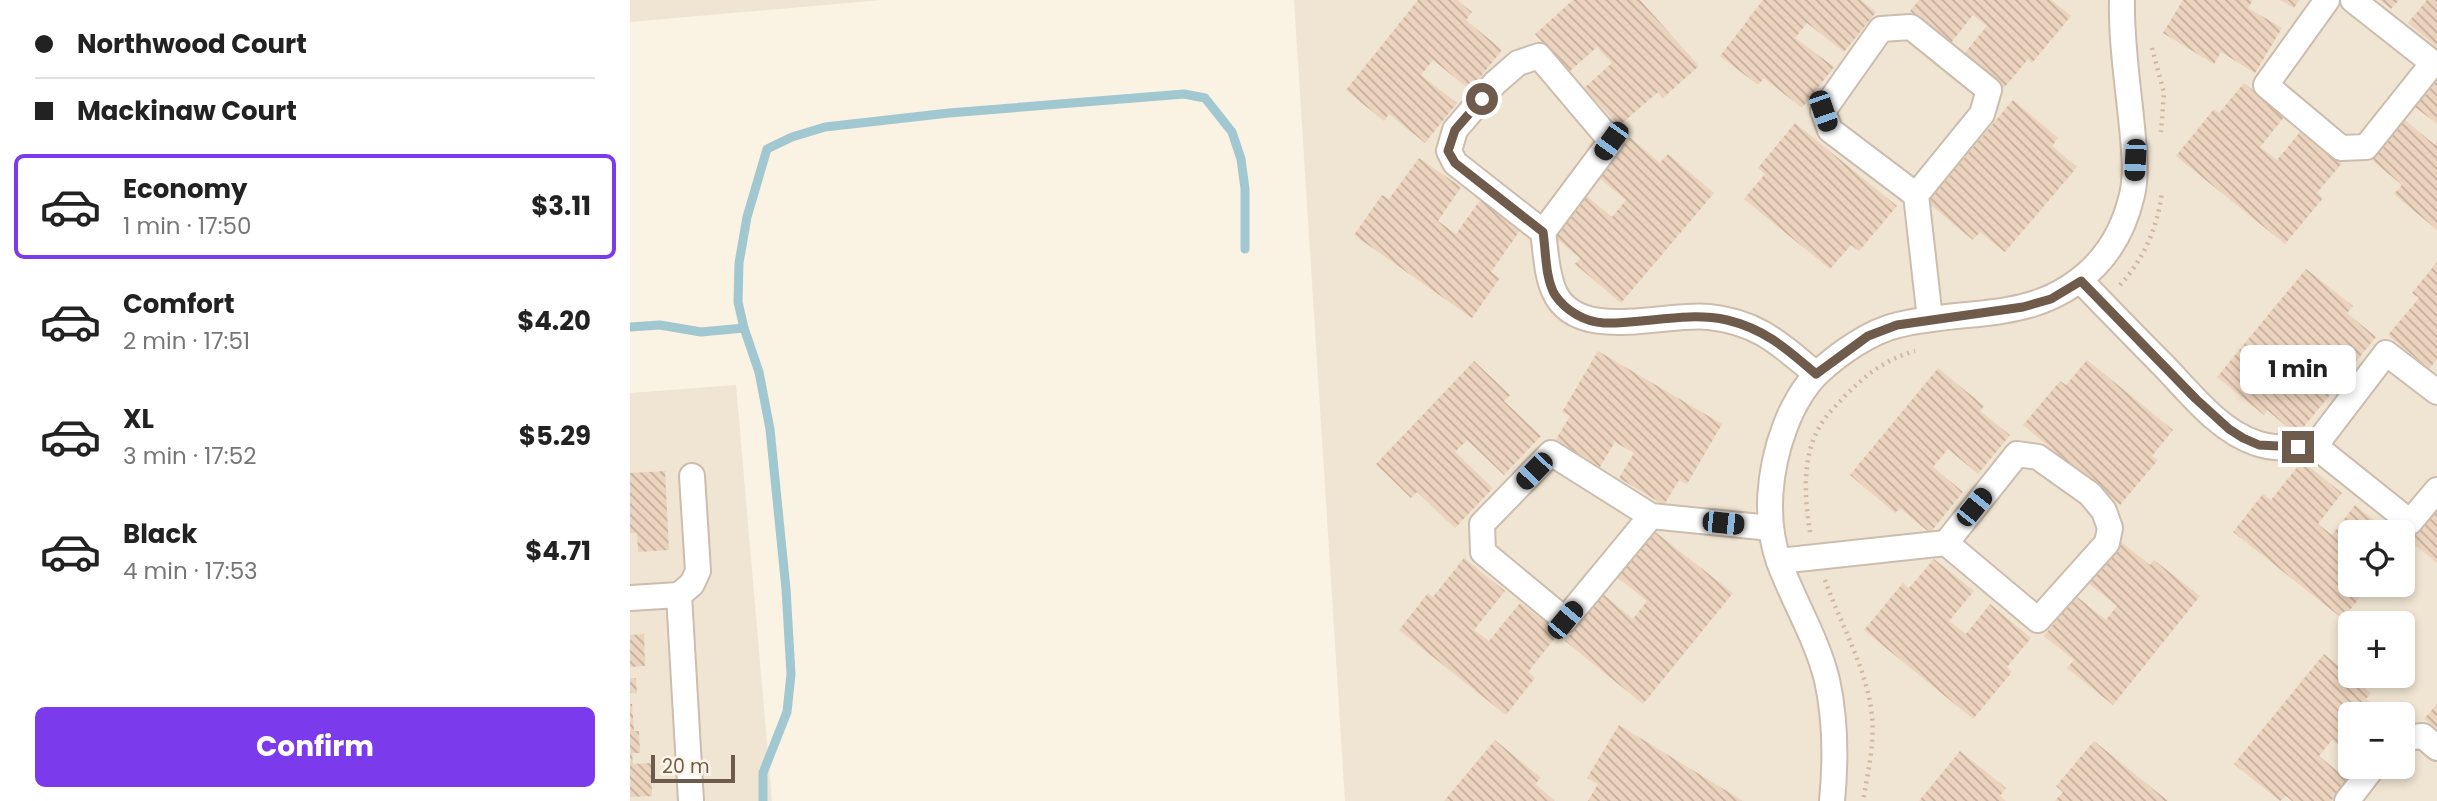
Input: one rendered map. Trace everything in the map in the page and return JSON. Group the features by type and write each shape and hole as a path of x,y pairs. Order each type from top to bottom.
{"street":[{"path":"1832,801 1836,733 1826,679 1814,641 1779,561 1770,528 1771,487 1776,453 1785,426 1796,403 1816,374 1868,336 1897,325 2023,307 2051,299 2081,281 2106,255 2127,216 2133,192 2135,160 2122,0"},
{"path":"2327,0 2266,85 2341,148 2366,148 2433,63 2353,0"},
{"path":"1916,195 1830,130 1823,111 1881,29 1911,27 1989,90 1982,114 1916,195 1930,319"},
{"path":"1543,232 1611,141 1539,56 1518,63 1495,83 1455,130 1448,151 1455,163 1543,232 1549,277 1555,294 1582,318 1603,323 1707,317 1748,325 1773,338 1816,374"},
{"path":"2081,281 2196,399 2243,438 2259,445 2281,448 2315,446 2410,522 2437,490"},
{"path":"2315,446 2386,353 2437,392"},
{"path":"1651,516 1565,620 1482,552 1482,524 1551,453 1651,516 1770,528"},
{"path":"1779,561 1946,543 2017,454 2038,457 2090,494 2104,511 2110,528 2107,543 2038,620 1946,543"},
{"path":"630,598 679,595 692,584 698,571 692,476"},
{"path":"679,595 691,801"},
{"path":"2415,737 2423,736 2437,748"},
{"path":"2347,801 2365,779"}],"path":[{"path":"2150,39 2164,93 2160,140"},
{"path":"2100,301 2116,290 2130,275 2152,236 2159,214 2161,185"},
{"path":"1863,801 1871,745 1872,711 1857,659 1811,540 1806,505 1808,458 1815,435 1825,417 1861,379 1900,355 1926,348"}],"shaded area":[{"path":"630,0 882,0 630,22"},
{"path":"1294,0 2437,0 2437,801 1345,801"},
{"path":"736,385 772,801 630,801 630,393"}],"building":[{"path":"1418,0 1457,0 1472,12 1466,20 1502,50 1470,90 1433,60 1421,75 1457,103 1425,143 1389,114 1384,121 1346,90"},
{"path":"1573,0 1640,0 1699,66 1663,98 1658,92 1619,126 1584,88 1612,63 1597,47 1569,72 1535,34"},
{"path":"1763,0 1861,0 1876,12 1844,52 1807,23 1795,38 1834,67 1802,108 1764,78 1758,85 1720,56"},
{"path":"1919,0 2051,0 2071,16 2032,63 2028,59 2004,88 1963,55 1987,26 1973,15 1950,44 1910,11"},
{"path":"2183,0 2253,0 2248,8 2282,28 2255,73 2221,52 2214,64 2163,33"},
{"path":"2280,0 2299,0 2294,8"},
{"path":"2380,0 2399,0 2391,9"},
{"path":"2427,0 2437,0 2437,47 2408,23"},
{"path":"2437,80 2437,124 2415,107"},
{"path":"2244,83 2285,116 2260,147 2277,160 2301,131 2342,163 2317,193 2323,198 2285,244 2176,156 2214,109 2219,113"},
{"path":"2013,100 2058,138 2052,146 2077,167 2005,252 1980,232 1973,240 1927,202"},
{"path":"2405,120 2435,145 2437,142 2437,230 2394,194 2402,185 2372,160"},
{"path":"1795,123 1897,206 1859,251 1851,245 1830,269 1744,199 1765,174 1758,168"},
{"path":"1630,137 1660,163 1668,154 1714,193 1621,303 1575,264 1580,258 1550,233 1583,193 1612,217 1626,200 1597,176"},
{"path":"1419,158 1461,187 1438,221 1456,234 1480,200 1521,229 1491,272 1500,278 1472,318 1354,235 1382,195 1389,199"},
{"path":"2437,262 2437,359 2429,369 2388,335 2419,298 2412,293"},
{"path":"2306,269 2353,306 2347,313 2376,337 2343,377 2314,353 2300,370 2330,395 2297,435 2267,410 2264,415 2217,377"},
{"path":"1598,351 1722,424 1687,484 1679,480 1664,505 1619,478 1634,453 1615,442 1600,467 1555,441 1570,416 1562,412"},
{"path":"2087,360 2173,430 2152,456 2158,460 2120,505 2023,425 2060,381 2066,385"},
{"path":"1474,361 1510,395 1504,401 1541,436 1504,475 1467,440 1455,452 1493,488 1455,528 1417,492 1411,498 1376,464"},
{"path":"1938,368 1984,406 1980,411 2010,435 1978,474 1948,449 1933,467 1963,492 1930,533 1900,508 1895,513 1850,475"},
{"path":"2302,461 2342,493 2318,524 2332,535 2338,527 2338,597 2360,597 2349,611 2338,611 2338,615 2233,532 2263,494 2271,500"},
{"path":"665,471 669,550 638,552 637,533 630,533 630,473"},
{"path":"2355,505 2374,520 2344,520"},
{"path":"2437,505 2437,563 2415,545 2415,532"},
{"path":"1654,531 1733,593 1643,704 1565,641 1603,594 1633,619 1647,601 1617,577"},
{"path":"2120,541 2150,565 2154,560 2200,596 2113,705 2067,668 2074,660 2044,636 2076,596 2106,620 2117,606 2087,582"},
{"path":"1464,558 1505,591 1474,630 1489,641 1520,603 1559,633 1528,672 1535,678 1506,715 1399,630 1428,593 1433,597"},
{"path":"1934,559 1974,591 1949,621 1966,634 1990,604 2031,638 2007,667 2012,672 1973,719 1864,630 1903,583 1909,588"},
{"path":"644,634 645,666 630,667 630,635"},
{"path":"2324,654 2338,666 2338,688 2365,688 2371,693 2366,699 2370,702 2338,702 2338,745 2332,740 2319,756 2338,772 2338,779 2348,780 2331,801 2292,801 2286,796 2280,801 2234,764"},
{"path":"630,678 636,678 637,693 630,693"},
{"path":"630,704 634,731 639,731 640,753 632,753 633,764 651,763 652,796 630,797"},
{"path":"2437,704 2437,729 2424,719"},
{"path":"1619,725 1743,801 1588,801 1598,784 1587,778"},
{"path":"1495,740 1541,778 1535,784 1555,801 1444,801"},
{"path":"2094,741 2168,801 2055,801 2063,792 2056,786"},
{"path":"1960,751 2006,788 2000,796 2006,801 1919,801"}],"waterway":[{"path":"763,801 763,773 787,712 791,674 786,589 770,429 759,372 738,302 739,263 747,217 767,149 792,137 825,127 949,113 1184,94 1205,98 1232,132 1241,159 1245,189 1245,249"},
{"path":"630,327 660,325 701,332 744,328"}],"route":[{"path":"1482,99 1455,130 1448,151 1455,163 1543,232 1549,277 1555,294 1582,318 1603,323 1707,317 1748,325 1773,338 1816,374 1868,336 1897,325 2023,307 2051,299 2081,281 2196,399 2229,429 2259,445 2298,447"}]}
